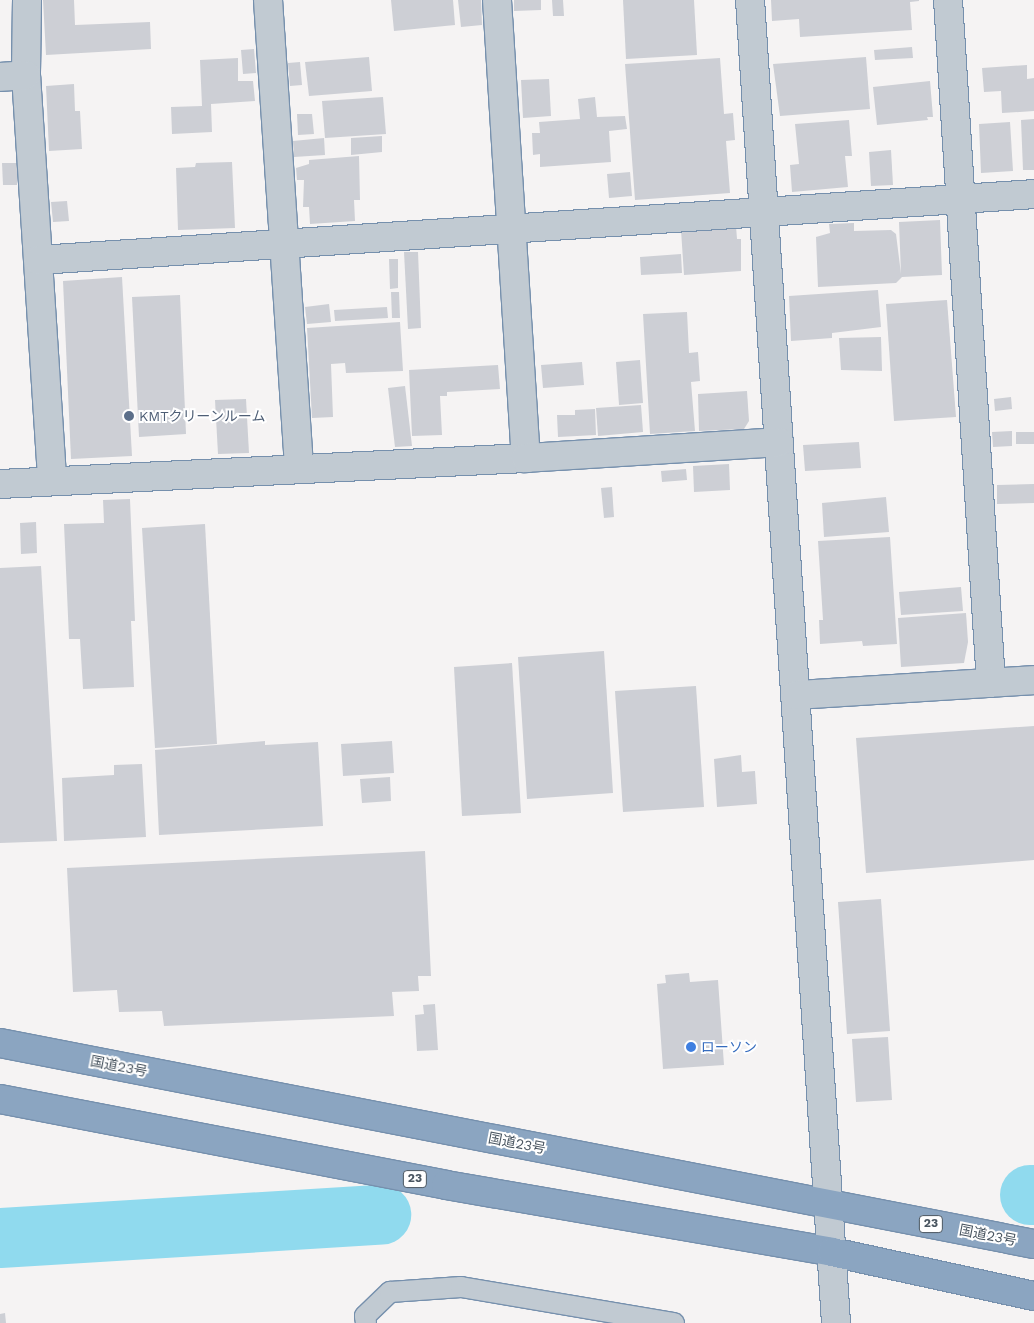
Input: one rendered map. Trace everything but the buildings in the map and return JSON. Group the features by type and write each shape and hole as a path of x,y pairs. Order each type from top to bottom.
{"highway":[{"name":"国道23号","path":"0,1043 1034,1244"},
{"name":"23","path":"0,1099 446,1185 832,1252 1034,1296"}],"street":[{"path":"27,0 13,76 39,260 52,480"},
{"path":"268,0 299,468"},
{"path":"497,0 526,458"},
{"path":"750,0 762,212 797,695 836,1323"},
{"path":"948,0 991,683"},
{"path":"39,260 1034,194"},
{"path":"0,484 526,458 778,442"},
{"path":"797,695 1034,680"}],"lane":[{"path":"366,1323 365,1316 390,1292 461,1287 674,1323"}],"waterway":[{"path":"0,1238 381,1215"}],"place":[{"name":"KMTクリーンルーム","path":"129,416"},
{"name":"ローソン","path":"691,1047"}]}
